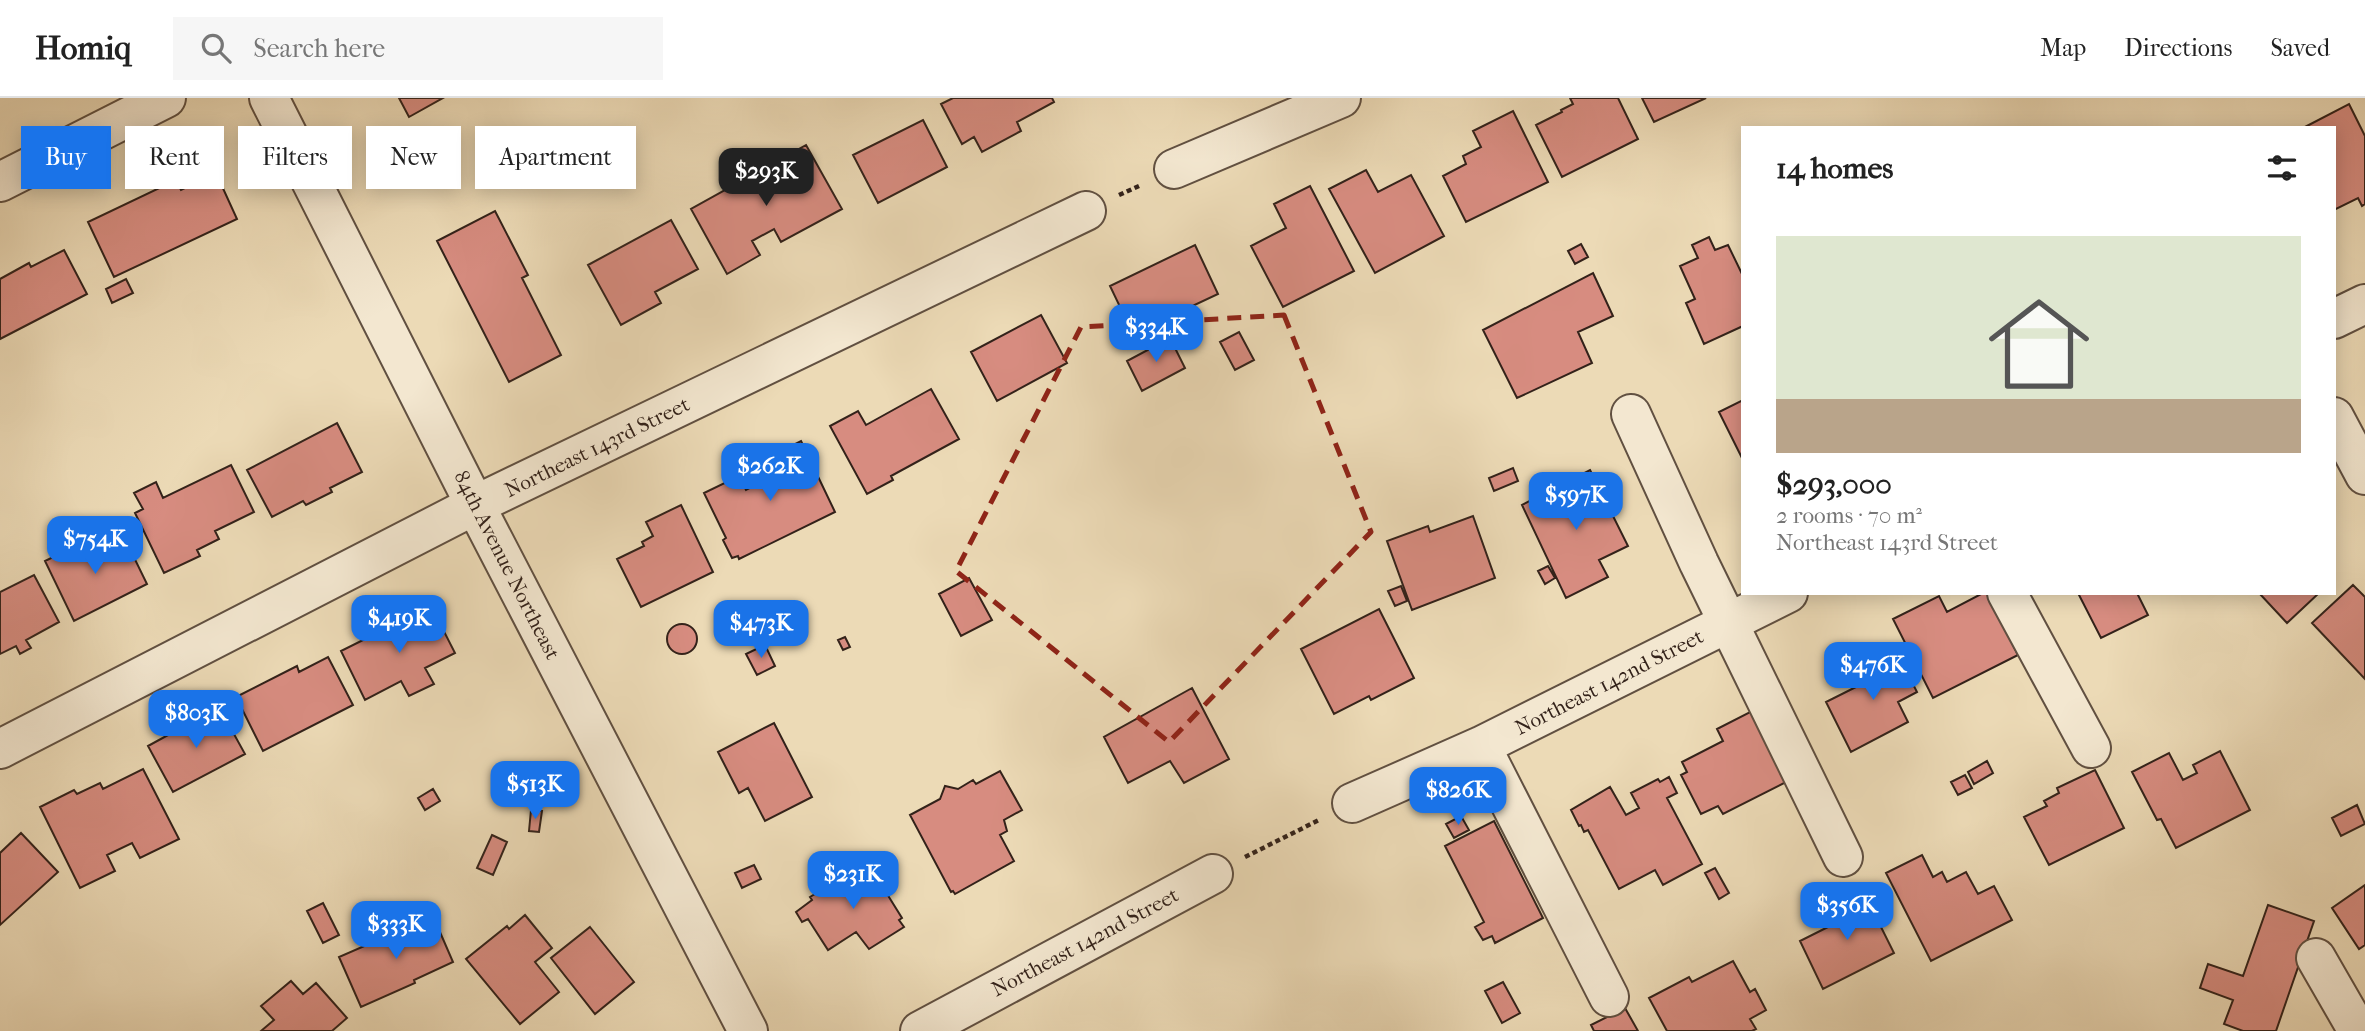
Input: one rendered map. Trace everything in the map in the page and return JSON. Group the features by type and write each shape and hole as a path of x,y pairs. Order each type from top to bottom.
{"street":[{"path":"0,182 166,98"},
{"name":"84th Avenue Northeast","path":"270,98 475,505 748,1031"},
{"path":"1174,169 1341,98"},
{"name":"Northeast 143rd Street","path":"0,749 475,505 1086,211"},
{"path":"2336,318 2365,304"},
{"path":"1631,414 1699,563 1730,621 1843,857"},
{"path":"2336,421 2365,475"},
{"name":"Northeast 142nd Street","path":"1352,803 1481,746 1784,595"},
{"path":"2008,595 2091,748"},
{"path":"1481,746 1609,997"},
{"name":"Northeast 142nd Street","path":"920,1031 1213,874"},
{"path":"2316,958 2358,1031"}],"path":[{"path":"1086,211 1174,169"},
{"path":"1213,874 1352,803"}],"highlighted area":[{"path":"1284,315 1371,532 1169,742 956,571 1081,327"}],"building":[{"path":"399,98 443,98 409,117"},
{"path":"953,98 1052,98 1054,102 1017,122 1021,131 982,152 974,137 962,144 941,104"},
{"path":"1570,98 1618,98 1638,139 1562,177 1536,125 1573,104"},
{"path":"1642,98 1706,98 1654,122"},
{"path":"2349,104 2365,136 2365,204 2362,206 2358,198 2336,209 2336,126 2307,126"},
{"path":"1513,111 1548,182 1466,222 1443,176 1466,164 1463,156 1481,147 1473,131"},
{"path":"923,120 947,167 878,203 853,155"},
{"path":"806,145 842,209 781,242 774,229 752,241 760,255 727,274 691,209"},
{"path":"1366,170 1378,192 1411,175 1444,236 1375,273 1329,189"},
{"path":"1310,186 1354,271 1283,307 1251,246 1286,228 1274,204"},
{"path":"157,189 223,189 237,219 114,277 88,222"},
{"path":"495,211 528,275 522,278 561,355 509,382 437,241"},
{"path":"671,220 698,269 655,292 661,303 621,325 588,265"},
{"path":"1709,237 1715,250 1728,245 1741,272 1741,327 1704,344 1686,303 1695,299 1680,266 1698,258 1692,245"},
{"path":"1581,244 1588,257 1575,264 1568,251"},
{"path":"1195,245 1218,294 1133,334 1110,286"},
{"path":"64,250 87,294 0,339 0,279 29,263 31,267"},
{"path":"1593,273 1613,316 1578,332 1592,363 1517,398 1483,330"},
{"path":"126,279 133,293 112,303 106,289"},
{"path":"1041,315 1067,363 997,401 971,352"},
{"path":"1239,332 1254,360 1235,370 1220,342"},
{"path":"1170,338 1185,368 1142,391 1127,361"},
{"path":"931,389 959,439 891,476 893,480 867,494 830,426 858,411 866,425"},
{"path":"1741,401 1741,456 1719,412"},
{"path":"337,423 362,472 330,488 332,492 306,505 303,501 272,517 247,470"},
{"path":"801,441 835,512 739,559 738,556 732,558 723,540 726,538 704,493 739,476 746,490 767,479 759,462"},
{"path":"231,465 254,512 215,531 219,539 197,550 200,556 164,573 135,513 143,509 134,493 156,482 163,498"},
{"path":"1513,468 1518,481 1494,491 1489,478"},
{"path":"1590,470 1628,546 1599,560 1608,577 1566,598 1522,505"},
{"path":"681,505 713,572 641,607 617,559 644,546 642,542 653,536 646,522"},
{"path":"1473,516 1495,578 1412,610 1387,541 1428,526 1430,532"},
{"path":"124,537 147,584 74,621 45,561 84,542 90,555"},
{"path":"1548,566 1555,578 1545,584 1538,571"},
{"path":"34,575 59,622 26,640 31,648 20,654 16,646 0,654 0,592"},
{"path":"969,578 992,620 961,636 939,594"},
{"path":"2353,585 2365,597 2365,679 2312,623"},
{"path":"1401,586 1407,601 1395,606 1388,591"},
{"path":"1979,595 1988,595 2018,655 1933,698 1893,619 1939,596 1947,612"},
{"path":"2079,595 2138,595 2148,615 2101,638"},
{"path":"2261,595 2317,595 2287,623"},
{"path":"431,606 455,653 425,668 434,684 409,696 401,681 365,700 341,651"},
{"path":"1379,609 1414,678 1371,700 1369,696 1334,714 1301,649"},
{"path":"682,624 693,628 697,639 693,650 682,654 671,650 667,639 671,628"},
{"path":"845,637 850,647 843,650 838,640"},
{"path":"765,645 775,666 757,675 746,654"},
{"path":"1896,651 1917,692 1898,702 1908,722 1851,752 1826,702 1864,683 1858,670"},
{"path":"328,657 353,705 263,751 236,697 297,666 299,672"},
{"path":"1192,688 1229,759 1184,783 1170,761 1128,783 1104,737"},
{"path":"219,707 245,754 173,792 148,746"},
{"path":"1756,709 1792,779 1723,814 1718,806 1701,814 1681,775 1687,772 1682,762 1723,741 1717,729"},
{"path":"774,723 812,797 765,821 748,788 739,793 718,752"},
{"path":"2220,751 2250,810 2176,848 2161,819 2157,820 2132,772 2169,753 2183,780 2197,773 2193,765"},
{"path":"1987,761 1993,773 1974,784 1968,772"},
{"path":"143,769 179,839 140,858 132,843 107,855 115,871 80,888 40,807 74,790 77,794 100,783 103,789"},
{"path":"2095,770 2124,828 2049,865 2024,817 2047,806 2044,801 2059,793 2057,788"},
{"path":"1000,771 1022,810 1004,820 1007,831 1000,835 1014,861 955,894 951,892 910,815 940,799 945,786 958,789 973,780 976,784"},
{"path":"1965,775 1972,788 1958,795 1951,782"},
{"path":"1669,777 1677,793 1667,798 1702,864 1663,885 1655,870 1619,889 1588,830 1584,832 1571,810 1610,787 1626,815 1639,808 1631,793 1658,779 1660,782"},
{"path":"433,789 440,801 425,810 418,798"},
{"path":"2357,805 2365,824 2341,836 2332,818"},
{"path":"531,810 542,811 539,832 529,831"},
{"path":"1461,816 1469,830 1454,838 1446,824"},
{"path":"1494,821 1543,918 1495,943 1492,936 1483,940 1475,927 1484,922 1445,846"},
{"path":"21,833 58,872 0,925 0,853"},
{"path":"492,835 507,842 493,875 477,868"},
{"path":"1922,855 1933,877 1942,872 1947,882 1966,872 1978,894 1994,886 2012,920 1931,961 1886,873"},
{"path":"754,865 761,879 742,888 735,873"},
{"path":"869,865 902,918 899,920 904,927 869,949 856,932 828,950 808,919 802,922 796,912 812,900 810,897 830,885 831,888 842,881 841,879"},
{"path":"1715,868 1729,893 1719,899 1705,873"},
{"path":"2365,885 2365,945 2359,949 2332,908"},
{"path":"1863,891 1894,953 1823,989 1800,941 1834,924 1826,909"},
{"path":"323,903 339,935 323,943 307,911"},
{"path":"2268,905 2314,921 2276,1031 2243,1031 2224,1024 2233,1000 2200,988 2208,964 2243,976"},
{"path":"525,915 552,948 535,962 559,992 520,1024 466,959"},
{"path":"433,916 453,962 414,980 415,983 361,1007 339,957"},
{"path":"590,927 634,982 595,1014 551,958"},
{"path":"1733,961 1750,992 1755,989 1766,1010 1750,1019 1756,1029 1667,1031 1649,998 1689,977 1692,982"},
{"path":"291,981 303,994 316,983 347,1018 332,1031 261,1031 274,1020 261,1006"},
{"path":"1503,982 1520,1013 1502,1023 1485,991"},
{"path":"1625,1008 1638,1031 1594,1031 1591,1025"}]}
